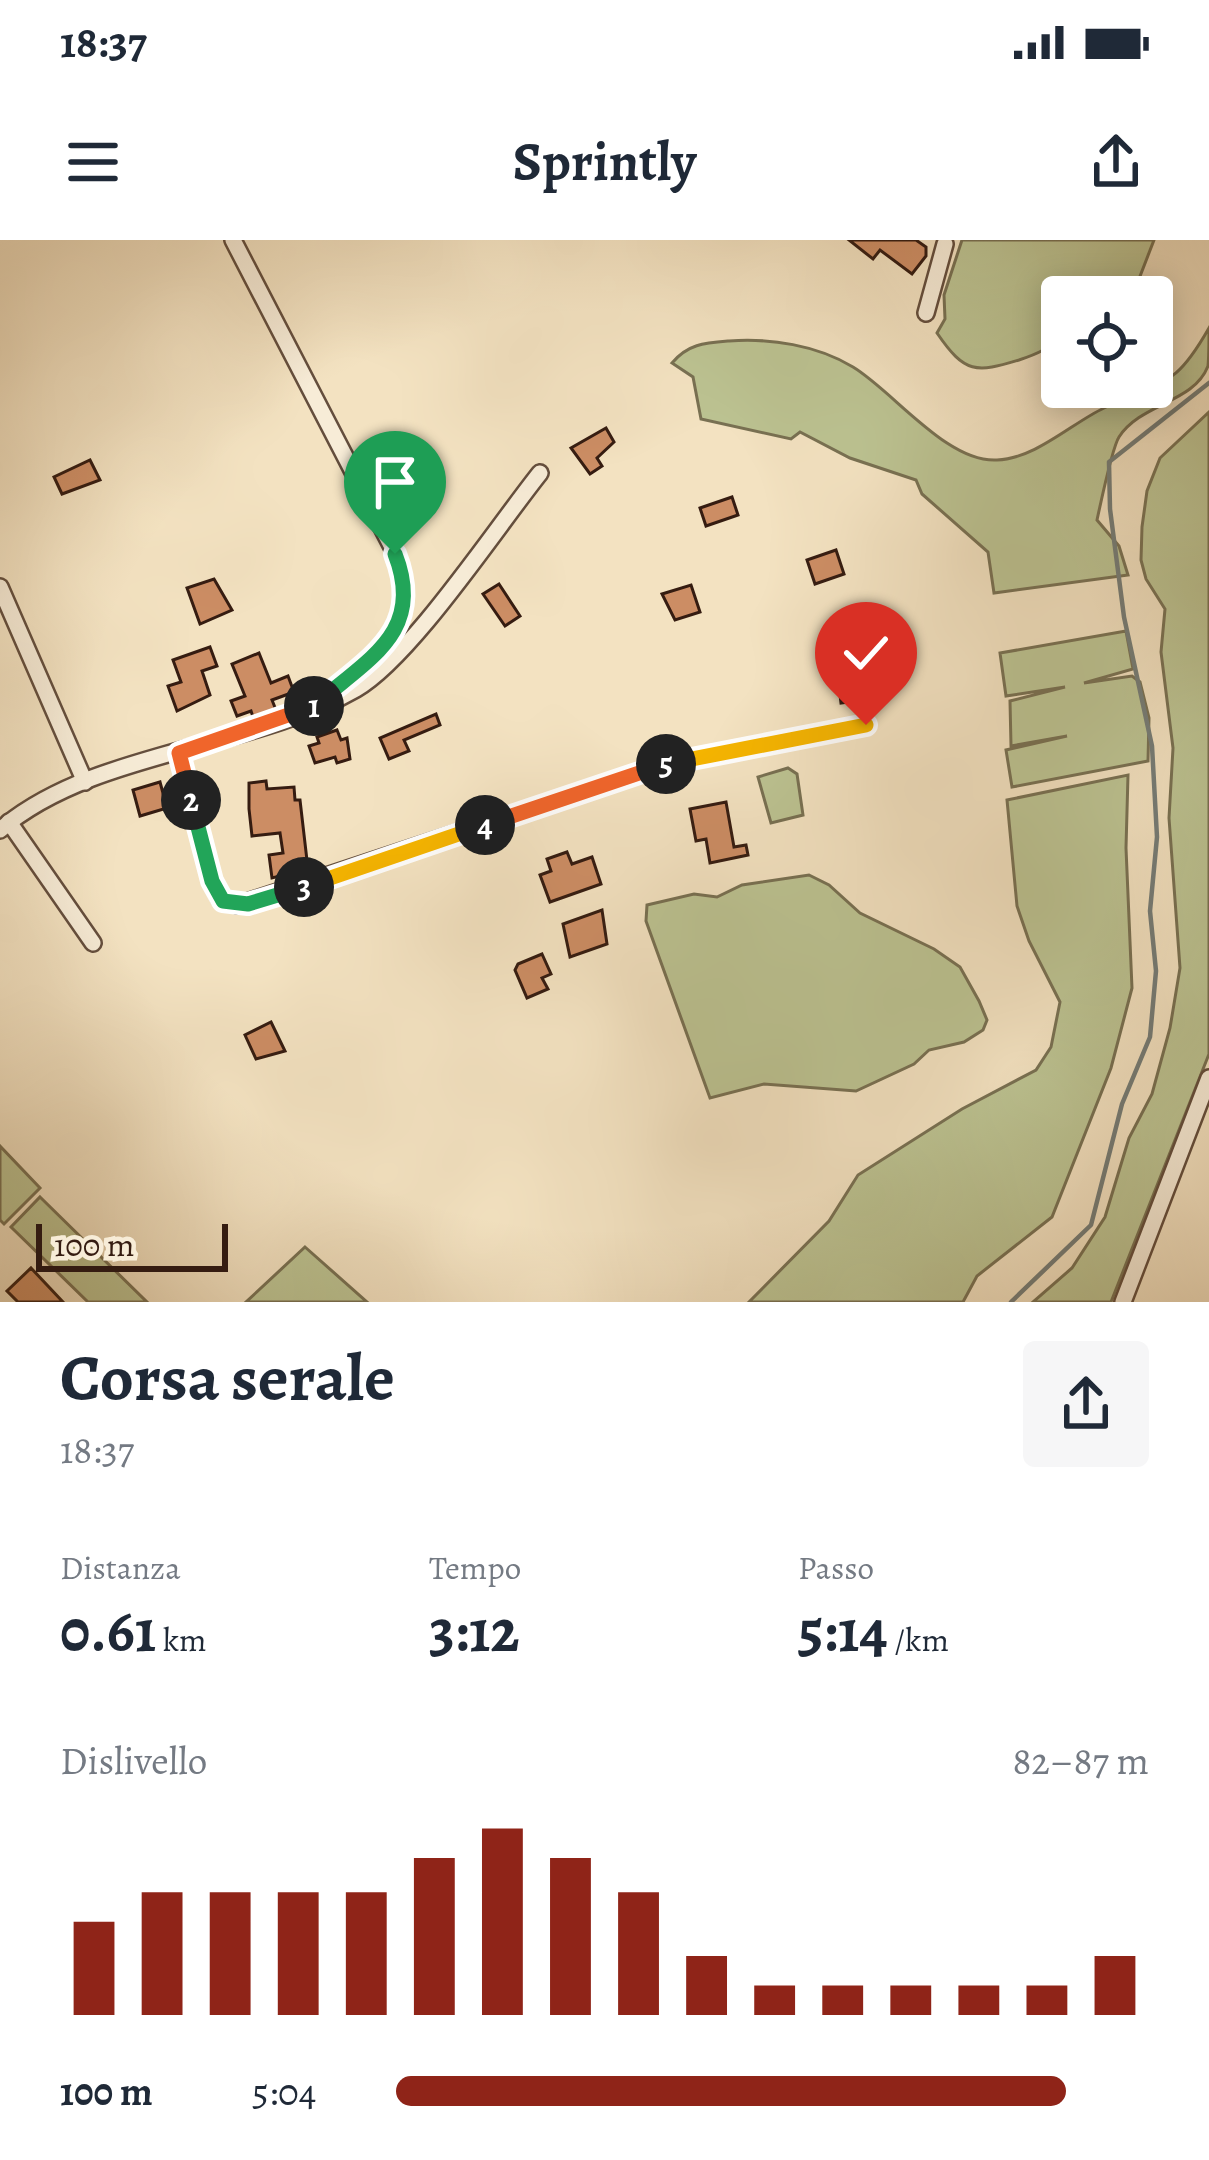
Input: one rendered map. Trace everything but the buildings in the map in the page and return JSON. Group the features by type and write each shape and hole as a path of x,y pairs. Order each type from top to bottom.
{"street":[{"path":"233,240 395,554 403,581 405,609 397,627 313,708"},
{"path":"926,313 944,241"},
{"path":"93,943 4,826 86,782 313,708 359,687 389,663 540,473"},
{"path":"0,587 86,782"},
{"path":"179,753 212,881 220,898 238,905 658,766 866,725"},
{"path":"1123,1302 1209,1078"}],"green space":[{"path":"962,240 1154,240 1140,276 1041,276 1041,350 1004,364 972,367 956,356 937,333 945,319 944,295"},
{"path":"1209,328 1208,366 1191,388 1173,399 1173,375"},
{"path":"745,340 809,348 853,367 959,450 997,460 1039,447 1104,408 1157,408 1119,437 1097,520 1119,546 1128,575 994,593 988,552 922,494 916,480 850,458 800,432 791,439 701,419 693,377 672,363 690,348 712,343"},
{"path":"1209,412 1209,1054 1111,1302 1033,1302 1072,1268 1105,1217 1129,1138 1152,1094 1170,1028 1180,968 1169,818 1173,748 1161,652 1165,609 1146,579 1142,527 1147,491 1160,458"},
{"path":"1126,631 1133,669 1084,683 1132,676 1140,682 1149,718 1148,761 1012,787 1006,750 1067,736 1011,746 1010,701 1065,687 1006,696 1000,653"},
{"path":"788,768 797,774 803,815 771,823 758,777"},
{"path":"1128,775 1132,988 1111,1068 1052,1217 977,1276 963,1302 749,1302 829,1221 858,1175 962,1109 1036,1070 1051,1047 1060,1002 1017,906 1007,800"},
{"path":"809,875 829,885 860,913 960,967 987,1020 983,1030 964,1042 929,1050 914,1064 856,1091 764,1084 710,1098 646,921 647,905 694,894 717,897 742,885"},
{"path":"0,1146 40,1188 4,1224 0,1220"},
{"path":"40,1197 147,1302 88,1302 11,1227"},
{"path":"305,1247 367,1302 246,1302"}],"waterway":[{"path":"1011,1302 1091,1225 1122,1104 1150,1037 1156,971 1150,911 1157,837 1152,746 1124,617 1109,462 1209,383"}],"route":[{"path":"395,554 405,609 386,642 313,708 179,753 212,881 226,903 262,901 658,766 866,725"}]}
